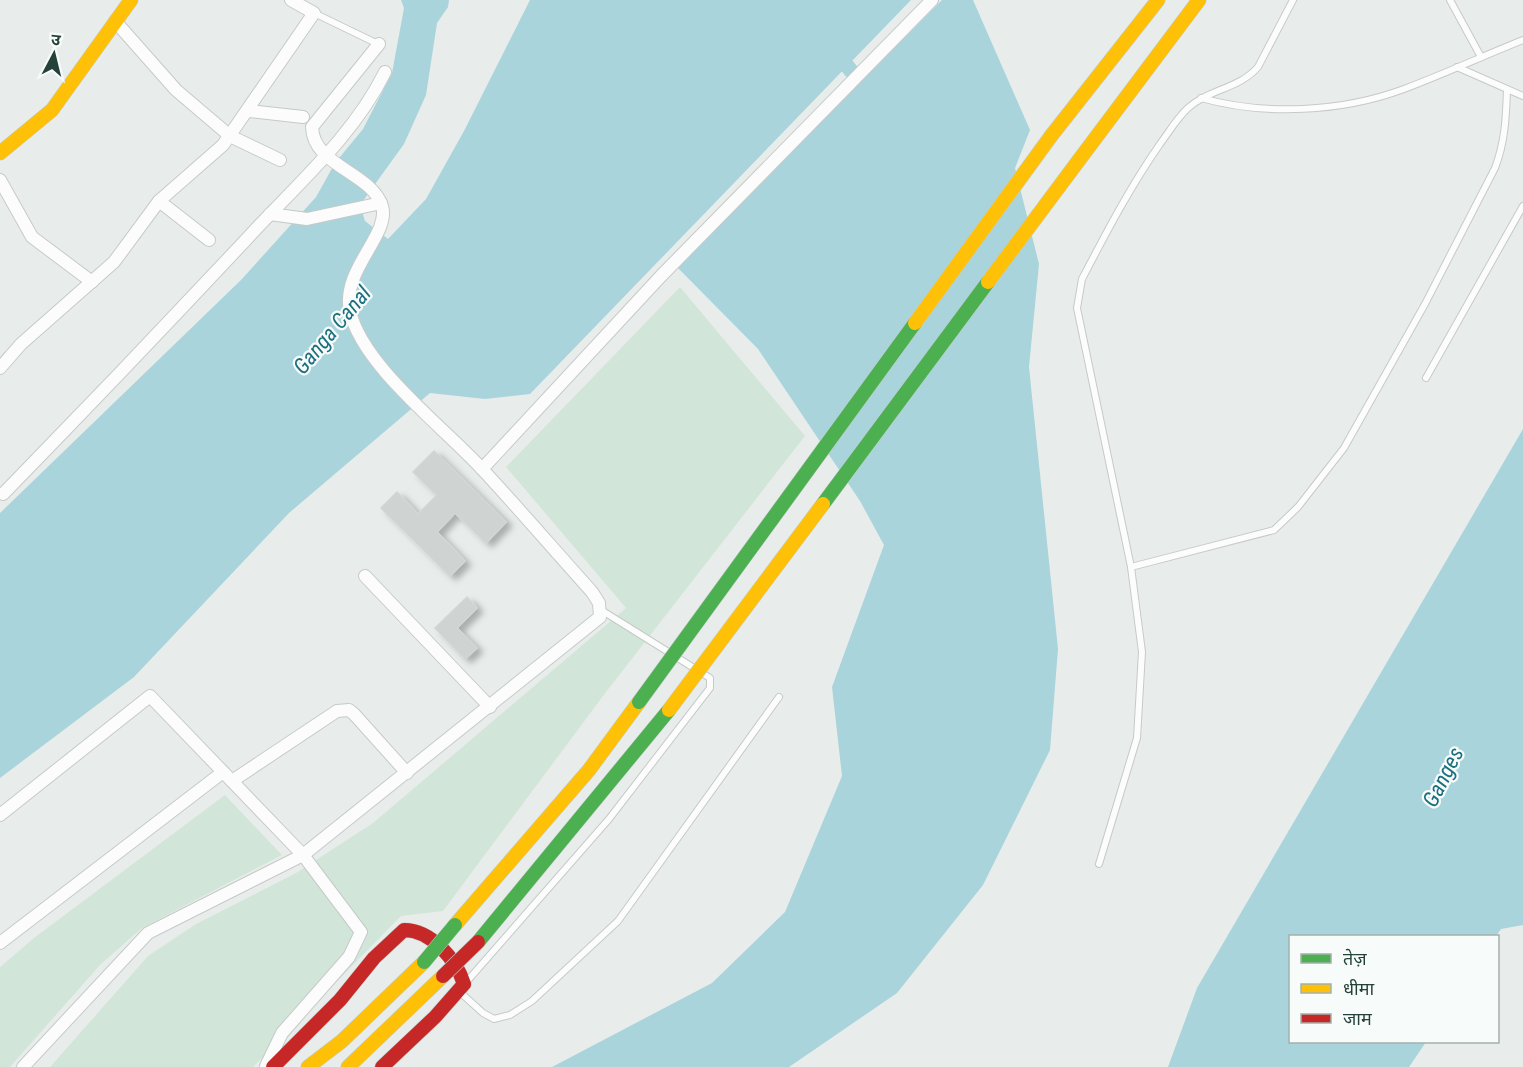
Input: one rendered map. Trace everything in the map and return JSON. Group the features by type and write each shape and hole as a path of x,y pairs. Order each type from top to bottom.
{"main road":[{"path":"0,153 52,110 131,0"},
{"path":"308,1067 342,1041 424,962 589,770 1050,136 1158,0"},
{"path":"348,1067 478,942 669,710 1198,0"},
{"path":"273,1067 340,1000 374,958 404,930 417,931 430,938 463,976 462,988 382,1067"}],"street":[{"path":"0,368 21,344 114,262 159,201 223,146 314,13 291,0"},
{"path":"482,469 661,276 932,0"},
{"path":"116,21 176,90 230,136 280,160"},
{"path":"23,1067 148,933 303,855 595,624 601,610 592,592 482,469 380,364 360,336 350,310 351,286 358,265 378,231 384,214 381,203 371,190 325,154 312,135 312,127 379,44"},
{"path":"1,494 128,367 325,154 370,102 385,72"},
{"path":"249,111 303,117"},
{"path":"0,180 32,237 92,282"},
{"path":"159,201 209,240"},
{"path":"270,214 307,219 381,203"},
{"path":"365,576 490,707"},
{"path":"0,815 150,696 303,855 361,932 349,957 282,1033 265,1067"},
{"path":"0,943 228,777 344,709 354,714 407,773"}],"lane":[{"path":"1099,864 1137,738 1142,652 1131,567 1077,308 1078,294 1082,279 1135,180 1179,118 1201,98 1250,76 1258,67 1293,0"},
{"path":"1450,0 1481,57"},
{"path":"314,13 379,44"},
{"path":"1201,98 1223,104 1287,109 1353,104 1404,90 1523,40"},
{"path":"1457,67 1523,96"},
{"path":"1131,567 1274,530 1298,507 1349,439 1425,304 1495,168 1503,148 1506,129 1506,90"},
{"path":"1426,378 1523,206"},
{"path":"601,610 710,678 710,688 609,819 462,988 483,1013 494,1019 510,1015 532,1000 618,921 779,697"}],"green space":[{"path":"680,287 805,436 603,696 443,911 401,916 253,1067 50,1067 148,956 196,924 296,873 373,823 626,608 506,467"},
{"path":"225,795 282,855 142,928 100,965 10,1067 0,1067 0,967 34,938"}],"water":[{"name":"Ganga Canal","path":"401,0 449,0 448,7 437,23 426,95 404,144 360,205 365,221 388,239 426,199 464,131 530,0 911,0 530,394 485,399 430,393 289,513 134,677 0,778 0,513 241,280 316,197 335,163 363,129 392,73 404,8"},
{"path":"942,0 973,0 1030,130 1015,168 1039,264 1029,367 1058,649 1050,750 983,885 897,993 789,1067 552,1067 712,983 785,912 842,776 832,687 884,545 860,501 758,349 677,267"},
{"name":"Ganges","path":"1523,429 1523,925 1501,929 1497,935 1289,935 1289,1043 1425,1043 1409,1067 1168,1067 1197,988"}],"building":[{"path":"434,451 506,522 486,543 455,513 437,532 465,561 450,576 381,508 397,492 418,514 437,495 413,472"},
{"path":"467,597 477,608 457,628 477,648 465,659 435,628"}],"waterway":[{"path":"835,51 865,88"}],"traffic: fast":[{"path":"823,504 988,282"},
{"path":"639,702 915,323"},
{"path":"478,942 669,710"},
{"path":"424,962 455,925"}],"traffic: slow":[{"path":"0,153 52,110 131,0"},
{"path":"1051,136 1158,0"},
{"path":"1079,160 1199,0"},
{"path":"915,323 1051,136"},
{"path":"988,282 1079,160"},
{"path":"669,710 823,504"},
{"path":"455,925 589,770 639,702"},
{"path":"308,1067 342,1041 424,962"},
{"path":"348,1067 443,976"}],"traffic: jam":[{"path":"273,1067 340,1000 374,958 404,930 414,931 433,940 449,956 464,984 435,1017 382,1067"},
{"path":"443,976 478,942"}]}
